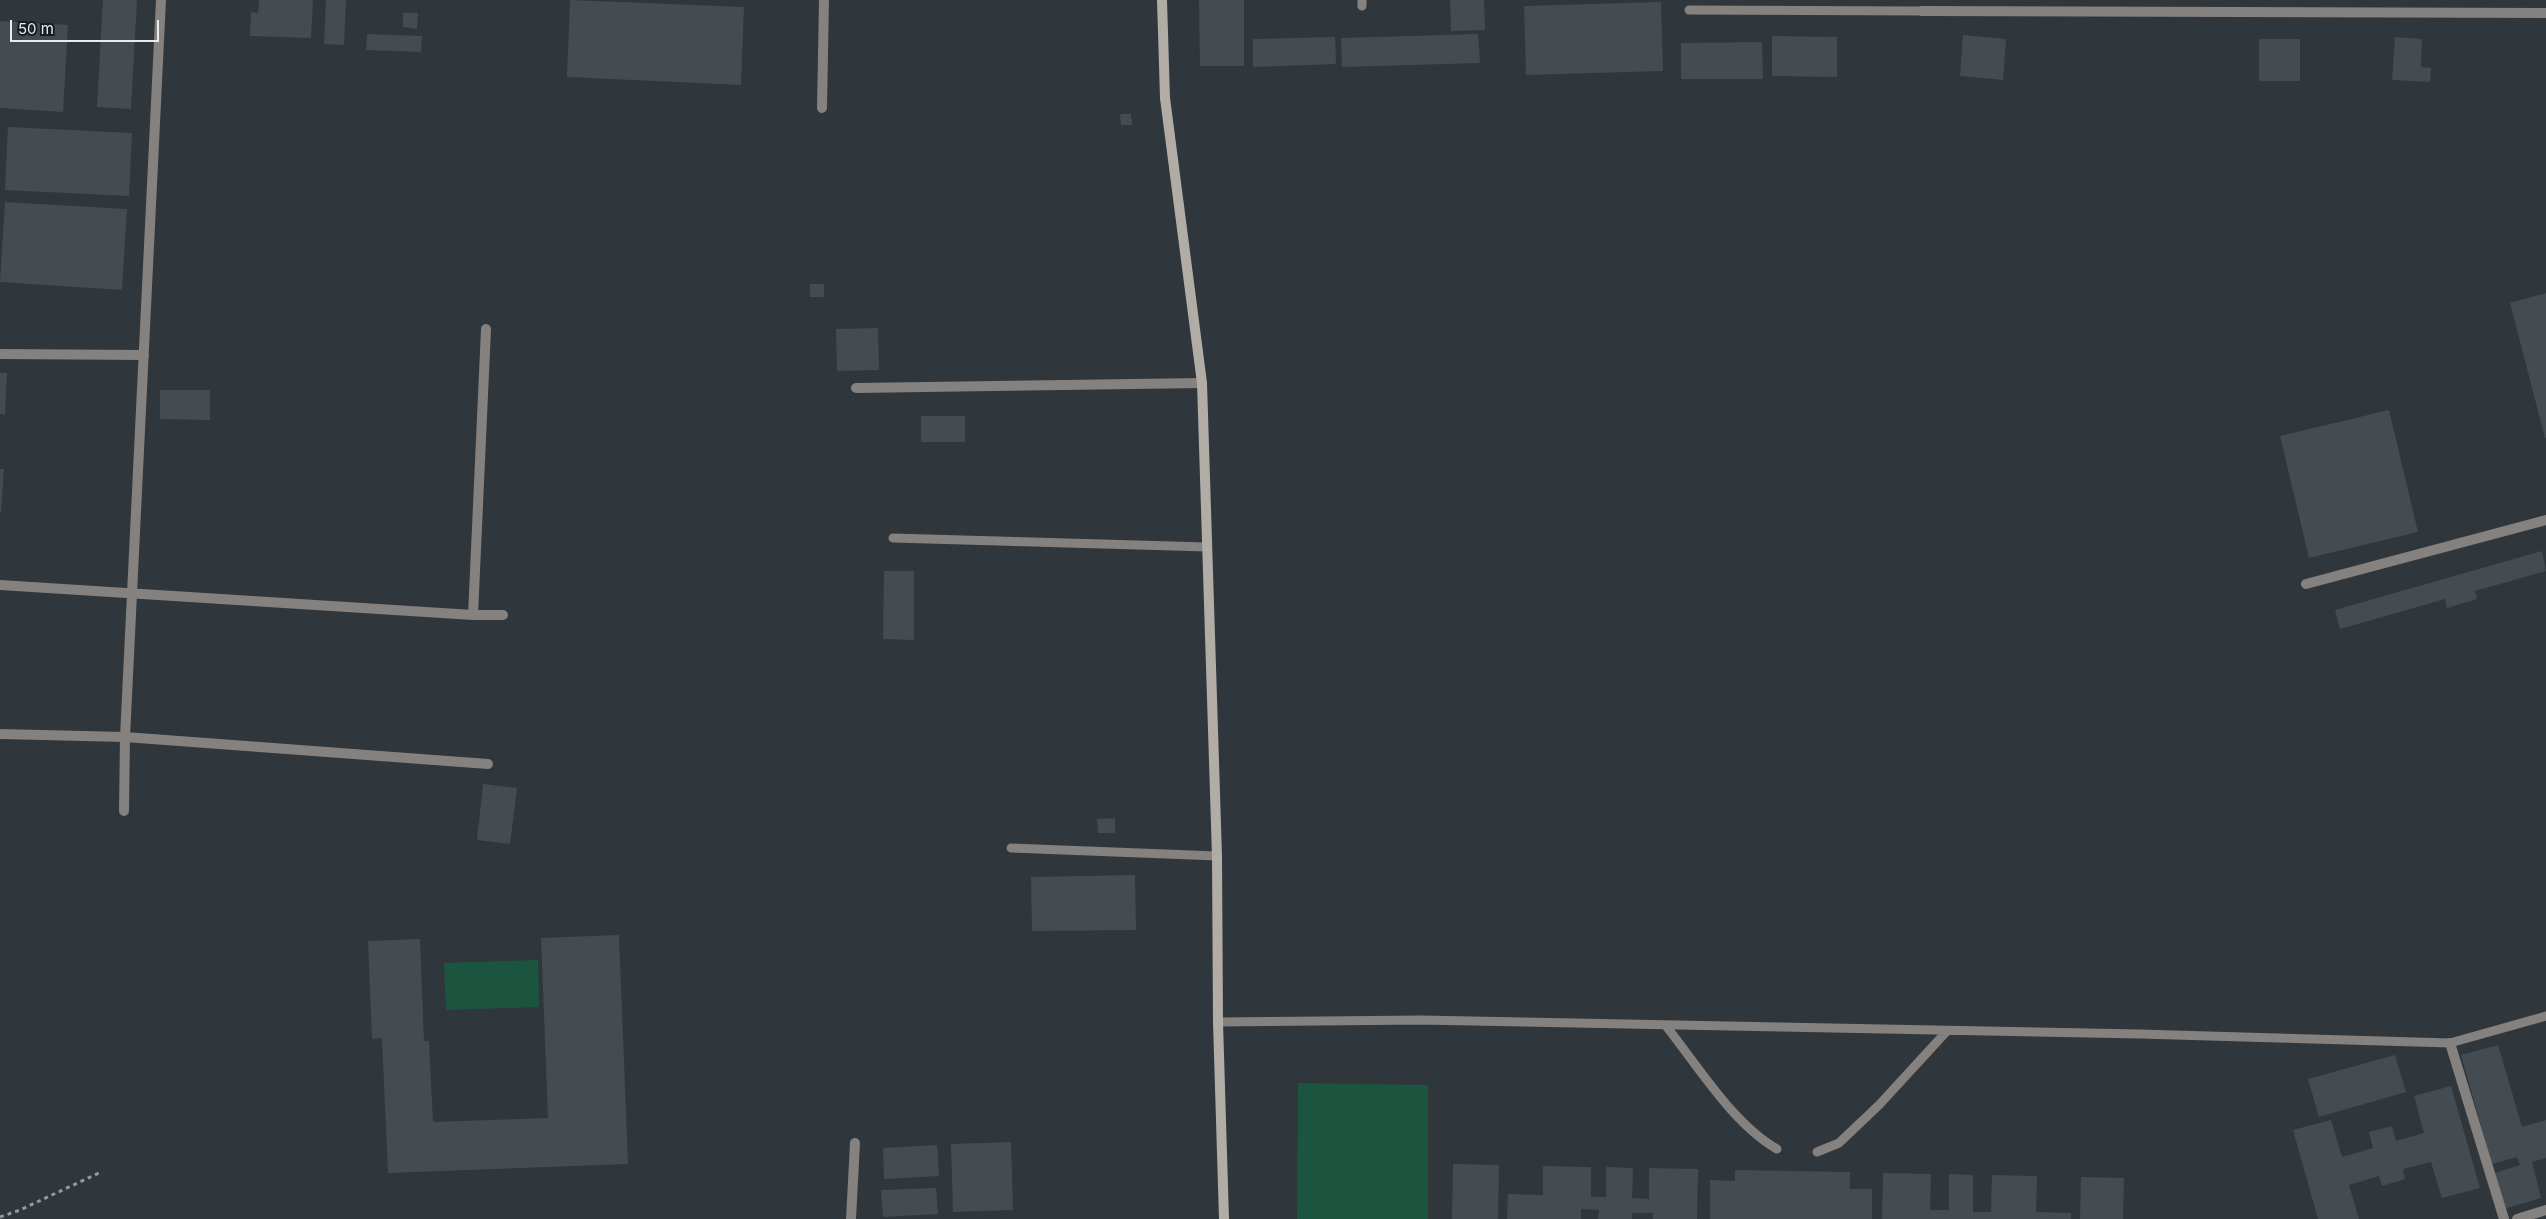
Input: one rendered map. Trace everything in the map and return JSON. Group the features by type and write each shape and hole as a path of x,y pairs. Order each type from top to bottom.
{"street":[{"path":"124,811 125,737 161,0"},
{"path":"822,108 824,0"},
{"path":"1162,0 1165,98 1202,383 1217,856 1218,1022 1224,1219"},
{"path":"1922,11 2546,13"},
{"path":"473,615 486,329"},
{"path":"0,354 144,355"},
{"path":"856,388 1202,383"},
{"path":"2306,584 2546,520"},
{"path":"0,584 473,615 502,615"},
{"path":"0,734 125,737 488,764"},
{"path":"2450,1043 2504,1219"},
{"path":"851,1219 854,1143"},
{"path":"2517,1219 2546,1210"}],"lane":[{"path":"1689,10 1922,11"},
{"path":"893,538 1207,547"},
{"path":"1011,848 1217,856"},
{"path":"1218,1022 1420,1020 2450,1043 2546,1016"},
{"path":"1666,1026 1744,1126 1761,1140 1777,1149"},
{"path":"1817,1152 1839,1143 1879,1104 1947,1031"}],"path":[{"path":"0,1217 20,1210 101,1172"}],"green space":[{"path":"538,960 539,1007 446,1010 444,963"},
{"path":"1298,1083 1428,1085 1428,1219 1297,1219"}],"building":[{"path":"103,0 137,0 131,109 97,107"},
{"path":"259,0 313,0 311,38 250,36 251,12 258,13"},
{"path":"326,0 346,0 344,45 324,44"},
{"path":"570,0 744,7 741,85 567,77"},
{"path":"1199,0 1244,0 1244,66 1200,66"},
{"path":"1450,0 1484,0 1485,30 1451,31"},
{"path":"1661,2 1663,71 1526,75 1524,6"},
{"path":"403,13 418,13 417,29 403,27"},
{"path":"0,21 68,25 63,112 0,108"},
{"path":"367,34 422,36 421,52 366,50"},
{"path":"1478,34 1480,63 1342,67 1341,38"},
{"path":"1963,35 2006,39 2003,80 1960,76"},
{"path":"1772,36 1837,37 1837,77 1772,76"},
{"path":"1335,37 1336,64 1253,67 1253,39"},
{"path":"2395,37 2422,39 2421,67 2431,68 2430,82 2392,80"},
{"path":"2259,39 2300,39 2300,81 2259,81"},
{"path":"1762,42 1763,79 1681,79 1681,43"},
{"path":"1120,114 1131,114 1132,125 1121,125"},
{"path":"8,127 132,133 129,196 5,190"},
{"path":"5,202 127,209 122,290 0,282"},
{"path":"810,284 824,284 824,297 810,297"},
{"path":"2546,293 2546,438 2545,438 2510,303"},
{"path":"878,328 879,370 837,371 836,329"},
{"path":"0,373 7,373 5,415 0,414"},
{"path":"160,390 210,390 210,420 160,419"},
{"path":"2389,410 2418,532 2309,558 2280,436"},
{"path":"921,416 965,416 965,442 921,442"},
{"path":"0,469 4,469 1,512 0,512"},
{"path":"2542,551 2546,571 2475,591 2477,599 2447,608 2445,599 2340,629 2335,610"},
{"path":"884,571 914,571 914,640 883,639"},
{"path":"483,784 517,788 510,844 477,840"},
{"path":"1115,818 1115,833 1098,833 1097,819"},
{"path":"1135,875 1136,930 1032,931 1031,877"},
{"path":"619,935 628,1164 388,1173 382,1038 372,1039 368,941 420,939 424,1041 429,1041 433,1122 548,1118 541,938"},
{"path":"2498,1045 2522,1127 2546,1120 2546,1158 2532,1162 2541,1198 2504,1209 2495,1173 2520,1165 2517,1157 2492,1164 2461,1055"},
{"path":"2395,1055 2406,1092 2319,1117 2308,1079"},
{"path":"2451,1086 2480,1188 2442,1198 2431,1162 2403,1169 2405,1179 2382,1186 2379,1176 2349,1185 2359,1219 2318,1219 2293,1130 2331,1120 2342,1157 2373,1148 2369,1132 2392,1126 2396,1141 2424,1133 2414,1096"},
{"path":"1011,1142 1013,1210 953,1212 951,1144"},
{"path":"937,1145 939,1176 884,1179 883,1148"},
{"path":"1453,1164 1499,1165 1498,1219 1452,1219"},
{"path":"1543,1166 1591,1167 1591,1197 1606,1197 1606,1167 1633,1168 1632,1198 1649,1199 1649,1168 1698,1169 1697,1219 1653,1219 1653,1213 1632,1213 1632,1219 1598,1219 1599,1210 1581,1209 1581,1219 1507,1219 1508,1194 1543,1195"},
{"path":"1735,1170 1850,1172 1850,1189 1872,1189 1872,1219 1710,1219 1710,1180 1735,1181"},
{"path":"1883,1173 1931,1174 1930,1210 1949,1210 1949,1174 1973,1175 1973,1212 1991,1212 1992,1175 2037,1176 2036,1212 2071,1213 2071,1219 1882,1219"},
{"path":"2081,1177 2124,1178 2123,1219 2080,1219"},
{"path":"936,1188 938,1214 883,1217 881,1190"}]}
